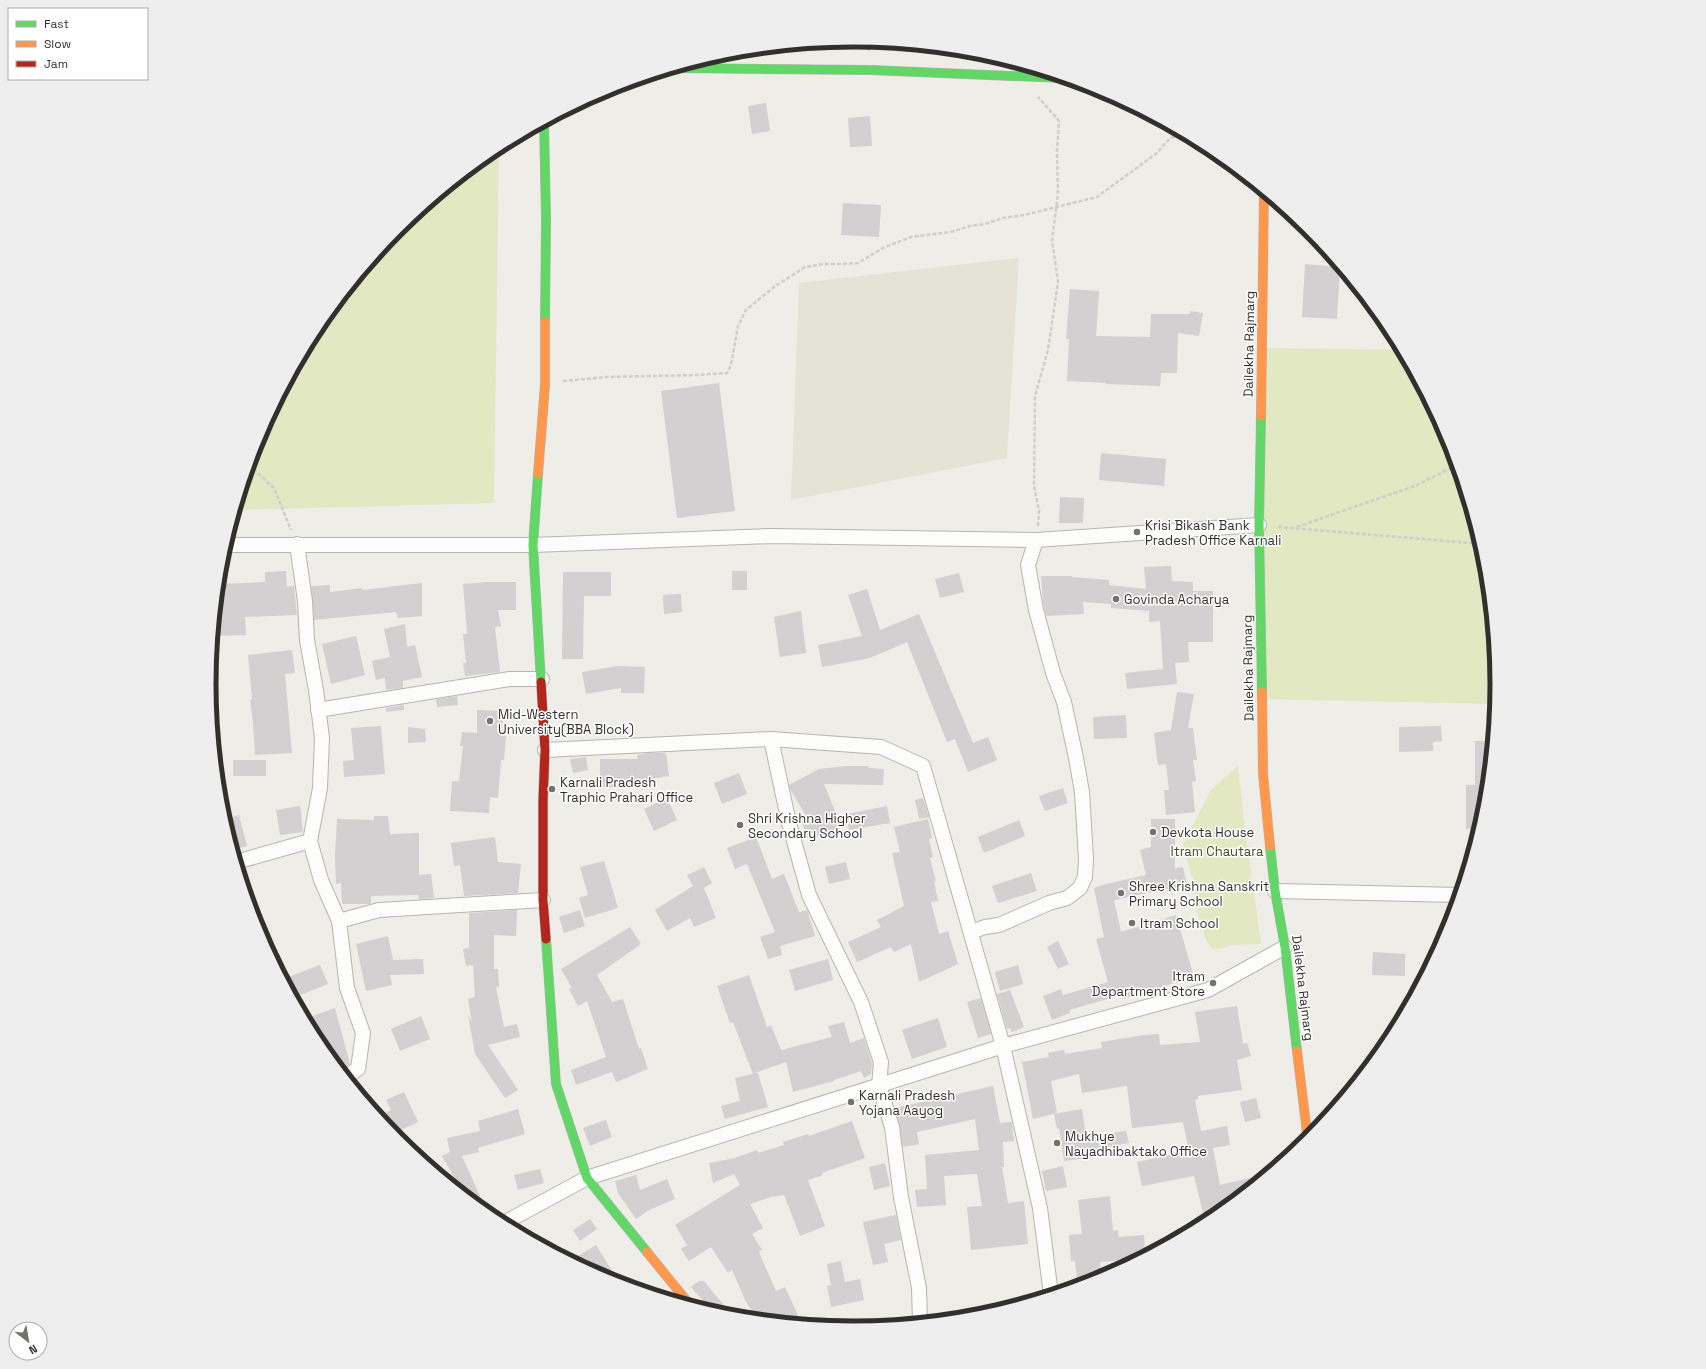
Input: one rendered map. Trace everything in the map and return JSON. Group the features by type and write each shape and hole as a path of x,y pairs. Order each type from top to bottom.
{"street":[{"path":"691,68 870,70 1048,78"},
{"path":"544,127 546,218 545,385 533,545 545,750 543,900 556,1084 587,1178 685,1299"},
{"name":"Dailekha Rajmarg","path":"1264,198 1259,525 1264,803 1275,890 1285,947 1307,1132"},
{"path":"231,545 533,545 772,536 1036,540 1259,525"},
{"path":"971,932 985,927 999,925 1049,903 1067,898 1080,888 1085,877 1086,859 1082,792 1076,758 1064,702 1053,673 1036,610 1028,565 1036,540"},
{"path":"297,544 305,602 307,640 322,738 320,788 310,841 321,880 339,921 347,988 363,1033 358,1069 349,1075"},
{"path":"318,710 510,679 542,679"},
{"path":"770,739 789,823 809,895 861,1002 881,1062 879,1086 892,1128 901,1197 919,1288 920,1319"},
{"path":"545,750 770,739 881,747 923,766 1003,1046 1040,1208 1050,1290"},
{"path":"241,861 310,841"},
{"path":"1275,890 1455,895"},
{"path":"339,921 379,910 543,900"},
{"path":"508,1221 587,1178 1003,1046 1208,990 1285,947"}],"path":[{"path":"1034,78 1032,88 1041,101 1059,121 1057,152 1058,194 1055,207 1052,240 1058,282 1048,350 1035,396 1034,485 1039,511 1036,540"},
{"path":"545,385 550,383 606,377 724,374 729,370 738,326 746,310 774,287 805,267 822,264 858,263 883,248 911,237 943,234 1003,218 1014,217 1097,197 1157,153 1166,142 1176,135"},
{"path":"1294,528 1417,485 1452,467"},
{"path":"253,469 274,488 297,544"},
{"path":"1259,525 1474,543"}],"shaded area":[{"path":"1019,258 1007,458 791,500 799,283"}],"green space":[{"path":"499,154 494,503 240,510 249,480 281,403 323,330 347,296 402,234 433,205"},
{"path":"1264,348 1395,350 1425,403 1442,441 1457,480 1469,520 1485,601 1489,643 1490,704 1256,699"},
{"name":"Itram Chautara","path":"1238,766 1261,944 1231,945 1219,949 1212,949 1205,937 1196,908 1194,884 1183,845 1211,790"}],"building":[{"path":"766,103 770,131 752,134 748,106"},
{"path":"870,116 872,146 850,147 848,118"},
{"path":"843,203 881,205 879,237 841,235"},
{"path":"1305,264 1334,266 1340,273 1337,319 1302,317"},
{"path":"1070,289 1099,291 1096,336 1150,337 1151,314 1190,314 1190,311 1203,313 1199,336 1178,333 1177,373 1161,373 1160,386 1067,381 1069,339 1066,339"},
{"path":"719,383 735,511 677,518 661,391"},
{"path":"1101,453 1166,459 1164,486 1099,480"},
{"path":"1060,497 1084,498 1083,523 1059,523"},
{"path":"1171,566 1172,581 1193,582 1193,591 1213,591 1213,642 1188,642 1189,662 1175,663 1177,684 1127,689 1125,673 1163,669 1160,621 1149,622 1149,611 1111,608 1111,604 1083,602 1084,614 1046,616 1043,602 1041,576 1072,576 1109,580 1109,585 1146,589 1144,567"},
{"path":"286,571 287,587 294,586 297,615 245,617 246,635 218,636 224,584 265,582 265,572"},
{"path":"732,571 747,571 747,590 732,590"},
{"path":"563,572 611,572 611,596 584,596 583,659 562,659"},
{"path":"959,573 964,592 940,598 935,579"},
{"path":"516,582 516,610 498,610 501,626 495,627 500,672 465,676 463,663 466,663 463,634 467,634 463,584"},
{"path":"422,583 422,616 398,618 396,612 314,620 311,586 330,585 330,592"},
{"path":"867,589 880,630 919,614 973,743 988,737 997,760 968,772 955,739 947,742 907,642 870,658 822,667 818,645 862,636 848,595"},
{"path":"681,594 682,612 664,614 663,595"},
{"path":"801,611 806,653 780,657 774,617"},
{"path":"405,624 407,647 415,645 422,677 403,681 403,688 386,690 385,678 376,680 372,661 390,657 384,629"},
{"path":"356,636 365,675 331,684 322,644"},
{"path":"292,650 295,673 285,674 292,753 255,755 248,655"},
{"path":"617,666 645,667 644,693 621,693 621,688 586,694 582,672"},
{"path":"1177,692 1194,694 1188,728 1193,728 1197,760 1193,760 1196,781 1192,782 1195,812 1166,815 1164,790 1169,790 1166,764 1158,765 1154,733 1171,730"},
{"path":"457,696 458,705 437,707 436,699"},
{"path":"404,705 404,710 386,712 386,708"},
{"path":"477,710 503,711 502,735 506,736 504,760 501,760 498,798 490,797 489,813 450,811 452,781 459,781 463,746 460,746 462,732 477,733"},
{"path":"1126,715 1127,738 1094,739 1093,717"},
{"path":"381,726 385,774 344,777 343,761 354,760 351,728"},
{"path":"1441,726 1442,741 1433,742 1433,751 1399,752 1399,727"},
{"path":"408,727 425,729 426,742 408,743"},
{"path":"1475,741 1488,741 1485,768 1474,828 1466,829 1466,785 1475,785"},
{"path":"666,753 669,776 631,782 631,787 600,787 600,759 638,759 637,755"},
{"path":"586,757 588,770 573,773 570,759"},
{"path":"233,760 266,760 266,776 233,776"},
{"path":"847,766 869,766 868,768 884,769 883,785 824,784 837,816 887,806 890,823 849,830 848,824 809,840 800,819 806,816 789,785 819,769"},
{"path":"739,773 747,794 722,804 714,783"},
{"path":"1063,788 1068,803 1045,811 1039,796"},
{"path":"667,798 677,820 654,831 644,809"},
{"path":"923,798 929,817 919,819 915,800"},
{"path":"300,806 303,832 280,835 276,810"},
{"path":"239,815 247,846 237,849 230,817"},
{"path":"374,816 388,816 390,834 419,833 419,875 431,874 434,898 419,899 418,895 371,896 370,904 342,904 341,883 336,884 335,855 337,819 374,820"},
{"path":"928,819 932,838 929,839 933,857 930,858 936,881 934,881 938,901 931,902 939,934 948,931 958,964 919,982 911,944 894,952 891,947 857,962 848,942 881,927 877,920 904,906 892,853 900,852 894,827"},
{"path":"1151,819 1175,819 1175,868 1183,867 1187,885 1114,900 1121,932 1176,915 1194,977 1123,999 1122,995 1069,1010 1070,1013 1052,1020 1043,996 1061,989 1063,995 1108,982 1096,939 1104,937 1094,888 1146,875 1140,850 1151,847"},
{"path":"1019,820 1025,836 984,853 978,837"},
{"path":"495,837 498,862 521,864 518,893 464,896 460,865 454,866 451,843"},
{"path":"756,837 772,879 784,874 799,912 807,910 815,936 780,946 782,955 768,959 760,937 775,932 747,864 735,869 727,848"},
{"path":"604,861 618,908 585,918 579,898 588,895 580,867"},
{"path":"846,862 850,879 829,884 825,867"},
{"path":"704,867 712,883 704,888 716,918 694,927 690,918 667,931 655,910 693,886 687,875"},
{"path":"1031,873 1037,891 998,903 992,886"},
{"path":"517,910 516,936 494,935 494,969 498,969 499,987 496,987 504,1027 517,1024 520,1037 488,1045 518,1090 505,1098 475,1054 468,1015 472,1022 468,999 475,997 473,965 466,966 463,949 469,948 469,913"},
{"path":"580,910 585,926 564,933 559,917"},
{"path":"630,927 641,944 597,975 612,1002 623,999 639,1049 641,1048 648,1069 616,1082 612,1072 576,1085 571,1070 606,1057 587,1001 578,1006 569,989 572,988 561,969"},
{"path":"388,936 393,960 423,959 424,974 390,975 392,985 366,991 356,944"},
{"path":"1058,941 1069,964 1058,969 1047,947"},
{"path":"1373,952 1405,954 1405,976 1372,975"},
{"path":"828,959 833,980 795,991 789,970"},
{"path":"320,965 328,984 297,996 287,977"},
{"path":"1018,965 1023,984 1000,991 995,972"},
{"path":"749,975 767,1027 771,1025 781,1050 832,1037 828,1026 844,1022 850,1043 864,1038 872,1063 871,1074 864,1078 861,1071 834,1081 793,1092 786,1062 755,1073 758,1073 768,1107 725,1119 721,1106 740,1101 735,1078 753,1074 733,1022 730,1023 717,986"},
{"path":"1010,990 1024,1027 1012,1032 1010,1028 1007,1029 997,994"},
{"path":"981,998 991,1034 978,1038 967,1002"},
{"path":"1237,1006 1243,1044 1247,1043 1251,1056 1237,1060 1242,1090 1198,1096 1198,1099 1195,1100 1201,1131 1227,1126 1230,1145 1213,1148 1220,1185 1258,1176 1213,1210 1203,1213 1194,1176 1142,1186 1137,1162 1189,1151 1183,1122 1132,1128 1127,1086 1082,1093 1079,1074 1051,1081 1057,1113 1033,1119 1022,1062 1049,1057 1048,1053 1064,1050 1065,1054 1102,1048 1101,1042 1144,1035 1159,1034 1160,1045 1200,1042 1195,1012"},
{"path":"335,1008 350,1064 343,1068 310,1017"},
{"path":"421,1016 430,1039 400,1051 391,1029"},
{"path":"938,1018 947,1047 912,1059 902,1030"},
{"path":"993,1086 1000,1123 1012,1122 1014,1141 1003,1142 1004,1167 1002,1167 1008,1203 1024,1201 1028,1244 971,1250 967,1207 982,1206 977,1174 944,1176 946,1205 917,1207 915,1190 927,1189 925,1155 979,1150 975,1119 917,1132 919,1144 903,1147 900,1126 895,1108"},
{"path":"404,1092 418,1122 398,1131 382,1114 391,1110 386,1100"},
{"path":"1256,1098 1261,1118 1245,1122 1240,1102"},
{"path":"518,1109 525,1134 478,1148 479,1152 462,1156 483,1204 458,1184 442,1156 450,1152 447,1138 480,1131 478,1121"},
{"path":"1082,1109 1086,1136 1126,1131 1129,1143 1095,1149 1096,1157 1064,1161 1059,1128 1057,1129 1054,1114"},
{"path":"606,1120 612,1137 590,1146 583,1128"},
{"path":"852,1121 865,1158 822,1173 823,1175 808,1180 825,1226 800,1236 784,1195 771,1197 750,1204 763,1228 752,1234 762,1250 759,1252 776,1291 785,1287 800,1320 754,1314 745,1300 732,1270 728,1273 711,1247 689,1261 681,1249 687,1245 675,1225 740,1185 734,1174 713,1183 709,1163 735,1158 757,1150 758,1153 784,1145 783,1142 808,1134 809,1136"},
{"path":"885,1163 890,1186 874,1190 869,1167"},
{"path":"1063,1166 1067,1187 1046,1191 1042,1171"},
{"path":"540,1169 544,1183 518,1190 514,1175"},
{"path":"636,1175 640,1190 667,1179 675,1199 649,1210 636,1219 618,1193 615,1181"},
{"path":"1110,1196 1113,1231 1118,1230 1119,1237 1144,1235 1145,1251 1126,1260 1100,1262 1101,1271 1082,1279 1077,1279 1075,1261 1071,1261 1069,1235 1082,1234 1078,1200"},
{"path":"896,1215 901,1240 884,1244 888,1262 873,1265 863,1222"},
{"path":"590,1219 597,1229 580,1241 573,1230"},
{"path":"596,1245 615,1275 609,1273 575,1258"},
{"path":"841,1261 845,1282 860,1279 864,1300 831,1307 827,1286 831,1285 827,1264"},
{"path":"699,1281 704,1281 723,1304 719,1307 706,1304 691,1287"}],"traffic: fast":[{"path":"691,68 870,70 1046,77"},
{"path":"544,127 546,219 545,322"},
{"path":"1261,416 1259,525 1262,692"},
{"path":"538,474 533,545 541,682"},
{"path":"1270,846 1275,891 1285,947 1297,1051"},
{"path":"546,939 556,1084 587,1178 647,1252"}],"traffic: slow":[{"path":"1261,416 1264,198"},
{"path":"538,474 545,385 545,322"},
{"path":"1262,692 1263,774 1270,846"},
{"path":"1297,1051 1307,1132"},
{"path":"647,1252 685,1299"}],"traffic: jam":[{"path":"541,682 545,750 543,800 543,900 546,939"}],"place":[{"name":"Krisi Bikash Bank Pradesh Office Karnali","path":"1137,532"},
{"name":"Govinda Acharya","path":"1116,599"},
{"name":"Mid-Western University(BBA Block)","path":"490,721"},
{"name":"Karnali Pradesh Traphic Prahari Office","path":"552,789"},
{"name":"Shri Krishna Higher Secondary School","path":"740,825"},
{"name":"Devkota House","path":"1153,832"},
{"name":"Shree Krishna Sanskrit Primary School","path":"1121,893"},
{"name":"Itram School","path":"1132,923"},
{"name":"Itram Department Store","path":"1213,983"},
{"name":"Karnali Pradesh Yojana Aayog","path":"851,1102"},
{"name":"Mukhye Nayadhibaktako Office","path":"1057,1143"}]}
